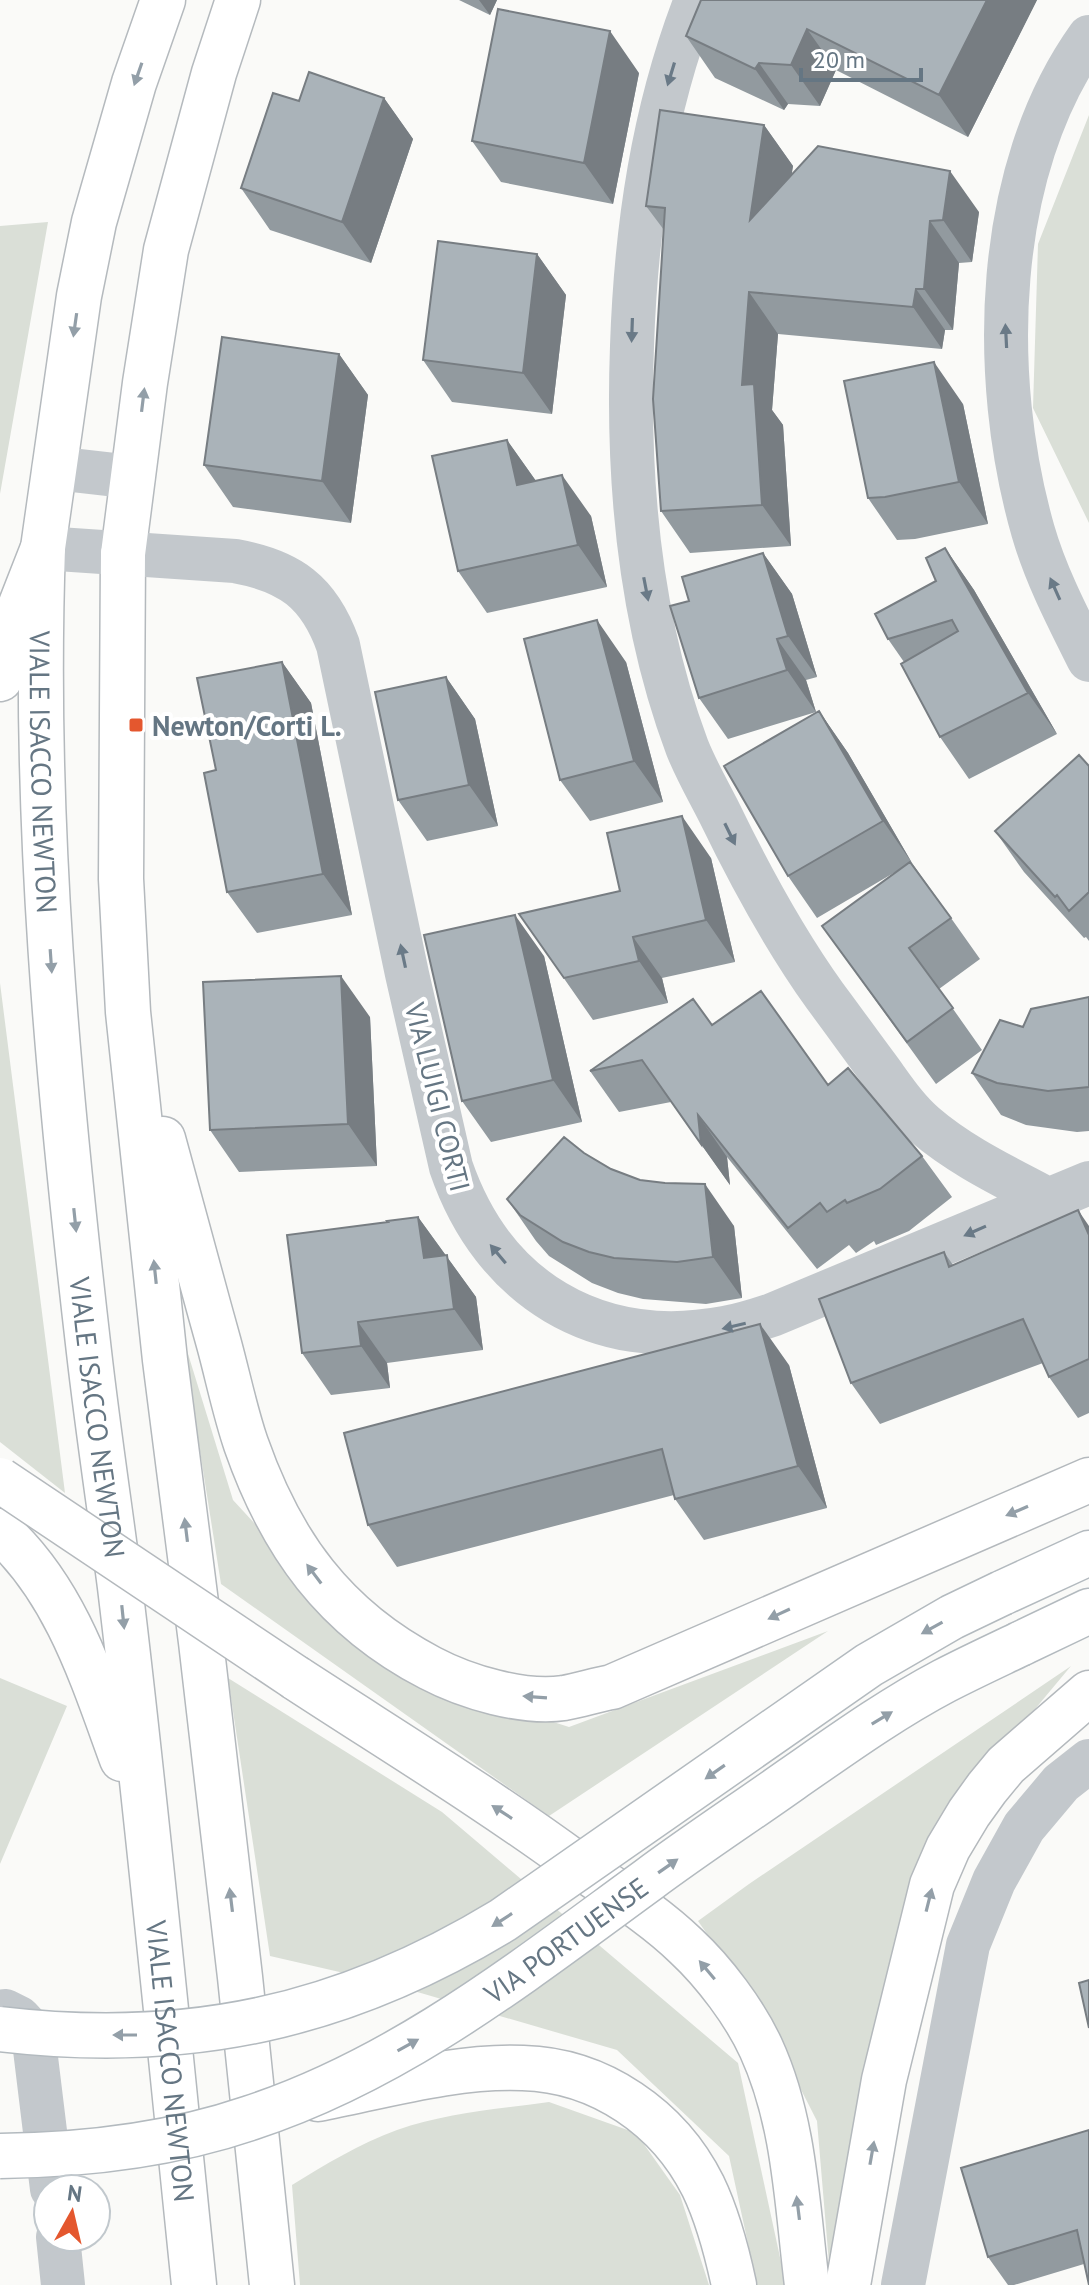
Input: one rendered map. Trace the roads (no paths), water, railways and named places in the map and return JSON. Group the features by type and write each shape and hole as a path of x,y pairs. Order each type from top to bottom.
{"main road":[{"name":"VIALE ISACCO NEWTON","path":"163,0 134,83 94,222 79,296 43,548 41,672 46,901 58,1062 89,1353 120,1590 194,2285"},
{"path":"238,0 214,73 166,250 145,383 123,554 121,879 128,1012 163,1344 240,1977 272,2285"},
{"path":"0,679 14,622 43,548"},
{"path":"128,1012 246,1444 275,1512 311,1571 330,1595 383,1640 451,1679 481,1689 536,1697 563,1698 612,1687 1089,1480"},
{"path":"0,1480 538,1835 687,1946 748,2022 761,2046 782,2105 807,2285"},
{"path":"0,1531 34,1565 54,1595 80,1647 145,1824"},
{"name":"VIA PORTUENSE","path":"0,2029 90,2036 152,2036 198,2031 262,2021 383,1982 461,1946 503,1920 869,1665 952,1617 1089,1553"},
{"name":"VIA PORTUENSE","path":"0,2156 67,2153 166,2140 216,2129 288,2104 363,2071 477,2004 667,1866 864,1729 943,1682 1089,1611"},
{"path":"848,2285 884,2080 932,1885 948,1848 987,1788 1006,1765 1089,1693"},
{"path":"288,2104 450,2073 523,2068 547,2070 591,2082 625,2099 679,2146 717,2219 734,2285"}],"street":[{"path":"696,0 672,69 653,145 635,268 633,309 630,410 632,485 639,555 652,623 670,690 688,748 767,906 812,978 896,1093 925,1125 946,1140 1047,1199"},
{"path":"1089,37 1061,85 1032,155 1011,250 1005,320 1012,422 1024,498 1044,563 1089,660"},
{"path":"54,468 133,477"},
{"path":"43,548 123,554"},
{"name":"VIA LUIGI CORTI","path":"123,554 235,561 263,566 292,581 324,613 338,645 451,1167 462,1198 480,1230 501,1259 532,1288 576,1313 628,1329 682,1333 723,1329 787,1309 1089,1183"},
{"path":"903,2285 968,1945 994,1881 1024,1827 1061,1783 1089,1761"},
{"path":"0,2009 19,2018 33,2033 50,2173"},
{"path":"60,2253 63,2285"}],"place":[{"name":"Newton/Corti L.","path":"136,725"}]}
